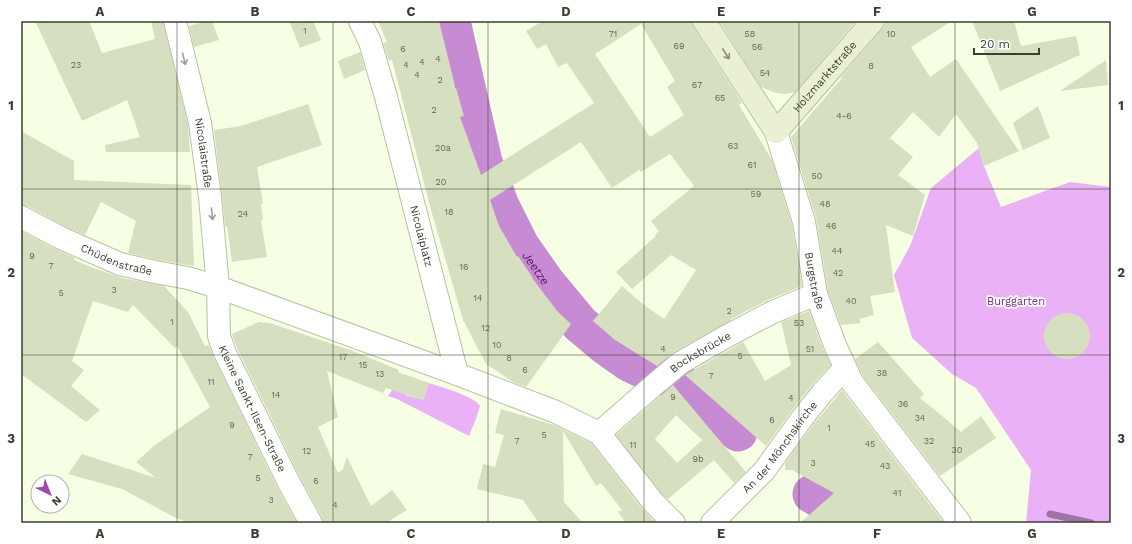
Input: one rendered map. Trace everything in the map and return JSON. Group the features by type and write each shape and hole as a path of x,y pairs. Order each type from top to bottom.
{"street":[{"name":"Nicolaistraße","path":"175,21 200,123 210,197 218,287"},
{"name":"Nicolaiplatz","path":"360,21 370,42 386,97 457,374"},
{"name":"Burgstraße","path":"704,21 776,132 804,222 816,294 835,345 852,382 960,523"},
{"name":"Holzmarktstraße","path":"776,132 873,21"},
{"name":"Chüdenstraße","path":"21,217 61,238 120,264 188,278 218,287"},
{"path":"218,287 457,374 556,412 599,433 653,502 674,523"},
{"name":"Kleine Sankt-Ilsen-Straße","path":"218,287 219,336 225,353 289,483 311,523"},
{"name":"Bocksbrücke","path":"599,433 680,363 726,336 773,312 816,294"},
{"name":"An der Mönchskirche","path":"712,523 764,471 803,417 845,368"}],"green space":[{"name":"Burggarten","path":"979,148 984,166 1001,207 1070,182 1111,187 1111,523 1026,523 1031,470 976,388 952,374 912,338 894,275 910,246 931,188"},
{"path":"402,376 406,395 423,400 429,383 457,392 477,402 480,406 469,436 397,399 388,396"}],"building":[{"path":"35,21 89,21 102,53 155,39 151,21 163,21 188,125 190,152 106,152 105,145 140,137 127,100 82,121"},
{"path":"212,21 219,40 194,47 189,26"},
{"path":"289,21 313,21 321,40 300,48"},
{"path":"378,21 439,21 455,88 464,116 460,117 481,175 594,103 567,63 558,67 546,44 537,49 526,31 543,21 692,21 694,28 742,103 739,105 772,160 792,225 802,286 768,300 731,319 674,352 657,366 615,340 593,321 622,286 644,305 664,319 696,270 671,255 632,289 616,272 656,236 655,235 659,231 651,221 694,186 670,154 641,172 639,170 612,188 581,142 490,200 499,226 517,257 518,256 532,278 558,312 571,324 526,387 513,382 486,364 463,320 431,210 392,60 389,61 383,43 387,42","holes":["641,24 675,81 667,87 684,115 650,137 595,54"]},
{"path":"719,21 856,21 795,92 785,94 776,93 761,87"},
{"path":"885,21 952,21 911,47 930,77 956,59 1019,151 984,166 977,143 956,114 939,137 913,112 890,138 913,157 898,175 925,195 913,236 886,225 895,292 870,296 874,315 859,319 861,323 841,325 828,291 816,218 791,137 882,29"},
{"path":"972,21 1014,21 1021,46 1076,36 1080,55 1000,91"},
{"path":"360,52 365,70 344,79 338,61"},
{"path":"1106,60 1108,85 1060,91"},
{"path":"308,104 322,145 257,167 263,204 261,204 263,220 261,221 267,257 232,262 227,226 225,226 214,130 241,126"},
{"path":"1038,106 1050,138 1023,150 1013,123"},
{"path":"21,131 74,161 74,180 191,185 194,266 128,253 136,221 101,202 85,235 66,227 27,206 21,205"},
{"path":"21,231 75,258 74,260 91,267 122,278 164,286 188,312 205,346 209,345 278,489 297,523 191,523 176,518 122,489 68,474 82,454 156,478 136,462 155,445 210,407 177,346 175,348 133,305 128,312 93,301 72,361 84,370 71,386 100,410 86,422 21,374"},
{"path":"809,311 823,349 831,365 813,384 766,446 685,375 743,342 765,381 791,365 781,322"},
{"path":"1062,313 1072,313 1080,317 1086,323 1090,331 1090,341 1086,349 1080,355 1072,359 1062,359 1054,355 1048,349 1044,341 1044,331 1048,323 1054,317"},
{"path":"259,322 270,323 353,351 399,370 398,372 429,383 423,400 386,388 383,393 327,371 338,417 318,427 338,473 343,469 347,457 371,506 392,490 407,510 386,523 323,523 322,517 300,477 237,348 232,334"},
{"path":"878,342 924,394 920,398 961,432 981,416 996,438 940,476 863,376 855,359"},
{"path":"673,385 746,472 734,483 714,460 668,499 662,494 616,435","holes":["676,415 702,440 677,463 655,439"]},
{"path":"842,390 944,523 800,523 834,493 792,470 785,470 785,463 813,425"},
{"path":"501,409 554,425 591,443 643,510 656,523 626,523 618,512 622,510 601,483 596,486 563,431 564,502 583,523 539,523 523,500 477,489 483,464 495,467 504,435 495,433"}],"waterway":[{"name":"Jeetze","path":"451,21 483,162 500,206 520,246 546,283 580,324 605,345 629,362 651,373 677,380 738,432"},
{"name":"Jeetze","path":"812,494 856,523"},
{"path":"1050,514 1091,523"}]}
